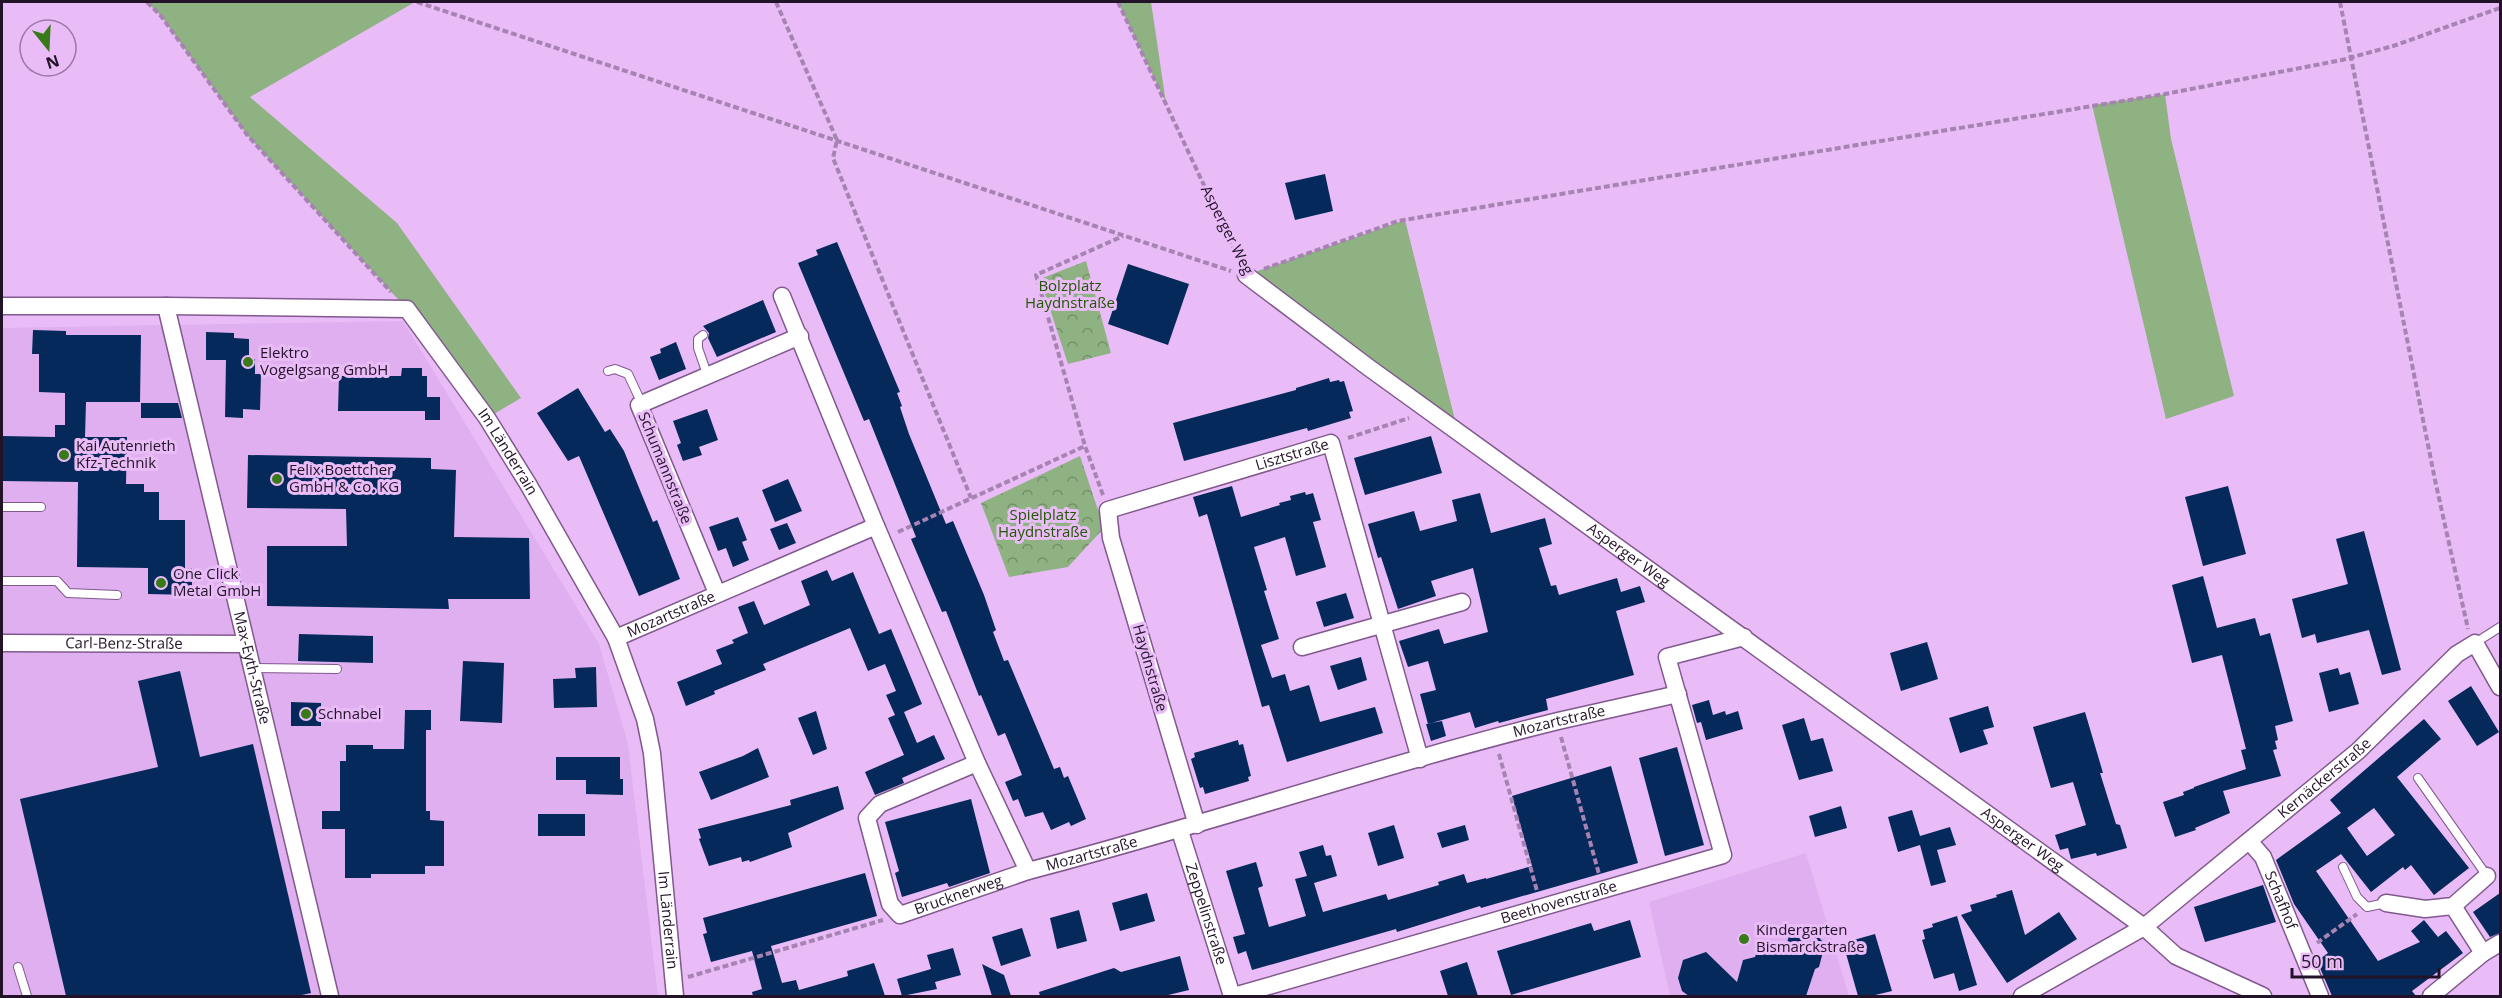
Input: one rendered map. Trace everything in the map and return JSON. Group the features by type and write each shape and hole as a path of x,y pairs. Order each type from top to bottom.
{"street":[{"name":"Asperger Weg","path":"1246,275 1430,411 2144,927 2176,956 2263,996"},
{"path":"782,296 879,532"},
{"path":"2,306 407,309"},
{"name":"Max-Eyth-Straße","path":"166,306 330,996"},
{"name":"Im Länderrain","path":"407,309 487,418 528,484 616,638 645,718 652,753 674,989"},
{"name":"Schumannstraße","path":"717,593 639,405 800,336"},
{"name":"Lisztstraße","path":"1108,510 1331,443 1420,759"},
{"name":"Haydnstraße","path":"1108,510 1112,538 1197,825"},
{"name":"Mozartstraße","path":"616,638 717,593 879,532 977,763 1028,871 1179,831 1494,738 1678,694"},
{"path":"1302,647 1462,602"},
{"path":"1678,694 1667,657 1744,637"},
{"name":"Carl-Benz-Straße","path":"2,643 246,644"},
{"path":"2475,643 2500,687"},
{"name":"Kernäckerstraße","path":"2022,996 2144,927 2358,751 2457,654 2475,643"},
{"name":"Beethovenstraße","path":"1233,996 1723,855 1678,694"},
{"name":"Brucknerweg","path":"977,763 880,804 867,818 891,904 900,915 1028,871"},
{"name":"Zeppelinstraße","path":"1179,831 1233,996"},
{"name":"Schafhof","path":"2249,841 2263,857 2320,996"},
{"path":"2386,903 2425,909 2453,906 2487,876"},
{"path":"2453,906 2483,953"},
{"path":"2431,996 2483,953 2500,943"}],"lane":[{"path":"703,335 698,339 698,348 707,375"},
{"path":"608,371 615,369 628,374 642,404"},
{"path":"2,507 41,507"},
{"path":"2,581 57,581 68,593 117,595"},
{"name":"Kernäckerstraße","path":"2475,643 2500,627"},
{"path":"252,668 337,669"},
{"path":"2418,777 2487,876"},
{"path":"2343,867 2356,897 2367,907 2386,903"},
{"path":"18,967 27,996"}],"path":[{"path":"147,2 161,16 248,136 407,309"},
{"path":"417,2 1246,275 1398,221 2165,94 2353,58 2500,8"},
{"path":"776,2 837,140 833,158 972,498"},
{"name":"Asperger Weg","path":"1118,2 1246,275"},
{"path":"2340,2 2353,58 2435,480 2469,633 2475,643"},
{"path":"1108,510 1085,446 1036,275 1124,236"},
{"path":"1331,443 1430,411"},
{"path":"879,532 972,498 1085,446"},
{"path":"1557,722 1603,891"},
{"path":"1494,738 1542,908"},
{"path":"2302,954 2367,907"},
{"path":"674,989 900,915"}],"shaded area":[{"path":"403,321 599,644 628,744 658,996 2,996 2,328"},
{"name":"Kindergarten Bismarckstraße","path":"1806,853 1849,996 1670,996 1649,902"}],"green space":[{"path":"147,2 415,2 250,97 397,223 521,398 487,418 407,309 248,136 161,16"},
{"path":"1118,2 1151,2 1166,103"},
{"path":"2165,94 2171,139 2234,396 2166,419 2092,105"},
{"path":"1405,220 1458,432 1246,275"},
{"name":"Bolzplatz Haydnstraße","path":"1086,261 1111,353 1068,364 1040,279"},
{"name":"Spielplatz Haydnstraße","path":"1080,456 1104,528 1068,567 1009,577 981,503"}],"building":[{"path":"1325,174 1333,211 1295,220 1285,183"},
{"path":"837,242 900,392 897,393 902,406 900,407 909,434 946,524 953,521 984,595 996,630 993,632 1004,661 1008,660 1054,769 1060,767 1064,778 1068,776 1086,819 1071,826 1069,822 1051,830 1043,812 1025,817 1018,799 1013,801 1005,782 1022,775 1005,733 998,736 981,695 979,696 946,611 942,612 911,539 916,537 869,419 864,421 798,263 818,255 816,250"},
{"path":"1128,264 1189,284 1168,345 1108,324"},
{"path":"763,300 776,332 717,357 708,338 709,333 703,326"},
{"path":"33,330 66,331 66,335 141,335 140,402 86,402 85,437 127,437 126,484 144,484 144,492 159,492 159,520 185,520 185,568 192,568 192,595 148,594 148,568 77,567 78,482 2,481 2,436 55,437 55,425 65,425 65,393 39,392 39,354 32,354"},
{"path":"206,332 234,333 234,338 249,339 249,359 255,359 255,374 261,374 260,410 243,409 243,418 225,417 226,360 206,360"},
{"path":"676,342 686,369 659,380 650,357 661,353 660,349"},
{"path":"402,368 422,368 422,376 427,376 427,397 440,397 440,420 425,420 425,411 338,411 339,376 401,376"},
{"path":"1329,378 1330,382 1344,381 1353,411 1349,412 1351,418 1308,431 1307,428 1184,461 1173,423 1296,390 1296,388"},
{"path":"578,388 605,432 610,429 624,451 653,522 657,520 680,579 639,596 579,456 568,461 537,413"},
{"path":"141,403 178,403 182,418 141,418"},
{"path":"707,409 718,440 699,447 702,455 683,461 677,445 681,443 673,421"},
{"path":"1431,436 1442,473 1365,495 1354,458"},
{"path":"248,455 431,458 431,469 456,470 454,537 529,538 530,599 448,599 449,609 267,606 267,546 347,546 346,509 247,508"},
{"path":"788,479 802,511 775,522 762,490"},
{"path":"1232,486 1241,517 1280,505 1279,503 1291,500 1290,496 1305,492 1306,495 1313,493 1321,520 1313,522 1326,567 1296,576 1285,537 1254,547 1267,590 1264,591 1279,639 1261,645 1272,678 1285,674 1290,691 1309,685 1320,722 1375,707 1383,733 1287,762 1269,705 1262,707 1207,514 1199,517 1193,497"},
{"path":"2228,486 2246,554 2203,566 2185,497"},
{"path":"1480,493 1491,533 1545,518 1552,544 1539,548 1551,586 1556,585 1559,595 1617,578 1621,592 1640,586 1645,602 1616,611 1634,675 1546,699 1548,710 1499,723 1498,721 1475,728 1470,712 1428,724 1420,694 1436,690 1428,661 1408,667 1399,641 1439,629 1444,644 1488,632 1473,568 1431,581 1436,596 1398,609 1381,557 1378,558 1368,524 1414,511 1420,531 1457,521 1452,500"},
{"path":"738,517 747,540 742,542 749,560 733,567 726,548 718,551 709,527"},
{"path":"787,523 796,543 779,550 770,529"},
{"path":"2364,531 2401,670 2382,675 2369,630 2317,643 2315,634 2302,638 2292,599 2348,584 2336,539"},
{"path":"827,570 832,581 853,572 879,634 891,629 922,704 904,712 917,743 934,735 945,759 902,778 904,783 875,795 865,772 904,755 888,718 895,715 886,695 896,691 885,664 868,671 850,628 763,664 766,670 714,691 715,694 686,706 677,682 722,664 716,650 734,643 732,640 748,633 738,607 754,601 764,625 810,605 801,581"},
{"path":"2203,576 2217,628 2255,618 2260,636 2270,633 2293,721 2275,726 2278,740 2275,741 2277,749 2273,750 2281,776 2223,791 2230,813 2195,828 2196,830 2175,837 2163,802 2184,795 2183,792 2194,787 2246,769 2241,750 2246,749 2222,655 2192,663 2172,585"},
{"path":"1346,593 1354,618 1324,627 1316,602"},
{"path":"299,634 373,636 373,663 298,661"},
{"path":"1927,642 1938,679 1901,691 1890,653"},
{"path":"1361,657 1367,680 1338,690 1330,666"},
{"path":"463,661 504,663 502,723 460,721"},
{"path":"596,667 597,707 554,708 553,679 576,678 575,668"},
{"path":"2338,668 2340,675 2350,672 2359,704 2329,712 2319,673"},
{"path":"180,671 200,757 253,744 311,993 297,996 66,996 20,799 158,767 138,681"},
{"path":"2471,686 2499,732 2477,746 2448,701"},
{"path":"1709,700 1713,715 1725,711 1726,715 1738,711 1743,729 1706,740 1701,722 1697,723 1692,705"},
{"name":"Schnabel","path":"291,702 321,703 321,726 291,726"},
{"path":"1988,706 1994,727 1983,730 1988,744 1960,753 1949,718"},
{"path":"405,710 431,710 431,730 426,730 426,811 430,811 430,820 444,821 444,866 425,866 425,874 371,874 371,878 345,878 345,829 322,829 322,811 340,811 340,761 346,761 346,745 373,745 373,749 404,749"},
{"path":"816,711 827,749 813,755 798,718"},
{"path":"2085,712 2103,773 2100,773 2116,824 2120,825 2127,848 2097,856 2096,853 2071,859 2068,848 2060,850 2055,835 2086,825 2073,782 2051,788 2033,727"},
{"path":"1804,718 1811,741 1823,738 1833,771 1799,780 1782,725"},
{"path":"2424,719 2441,739 2397,777 2469,868 2434,895 2411,865 2405,870 2403,867 2371,892 2341,854 2316,871 2378,961 2420,942 2411,931 2424,920 2438,937 2446,931 2463,953 2412,991 2416,996 2332,996 2317,961 2328,953 2294,904 2276,860 2341,813 2330,800","holes":["2374,808 2395,835 2367,856 2347,828"]},
{"path":"1442,721 1446,736 1431,741 1426,724"},
{"path":"1238,740 1239,745 1243,744 1251,776 1248,777 1249,781 1205,794 1203,787 1200,788 1191,759 1195,757 1194,753"},
{"path":"1677,747 1704,845 1665,856 1639,758"},
{"path":"758,748 769,777 711,800 699,772"},
{"path":"556,757 620,757 623,795 586,794 586,780 556,780"},
{"path":"1611,766 1638,863 1481,908 1480,906 1397,932 1396,929 1252,970 1246,951 1238,954 1233,937 1245,934 1226,871 1256,862 1263,886 1258,888 1269,927 1306,916 1295,879 1307,876 1299,852 1323,845 1326,856 1331,855 1337,876 1314,883 1323,912 1386,894 1388,900 1439,885 1438,882 1464,874 1467,883 1486,879 1532,866 1512,796"},
{"path":"838,786 844,809 788,833 792,847 750,862 749,860 742,862 741,857 709,866 699,839 701,838 698,829 791,805 790,800"},
{"path":"971,799 990,873 949,887 947,883 902,897 895,873 899,871 885,822"},
{"path":"1841,806 1847,828 1815,837 1809,816"},
{"path":"1912,810 1920,836 1950,827 1956,845 1937,850 1946,882 1931,886 1920,845 1898,852 1888,817"},
{"path":"538,814 585,814 585,836 538,836"},
{"path":"1394,825 1404,858 1378,866 1368,833"},
{"path":"1465,825 1469,840 1442,848 1437,833"},
{"path":"865,873 877,916 771,946 782,983 796,980 799,990 848,976 847,971 874,963 885,996 753,996 752,992 762,989 752,951 711,962 703,934 707,933 703,918"},
{"path":"2263,885 2276,922 2205,942 2194,907"},
{"path":"2012,890 2025,935 2059,912 2077,939 2007,983 1961,915 1972,911 1970,905"},
{"path":"1147,893 1155,921 1120,931 1112,903"},
{"path":"2500,893 2500,933 2490,937 2473,912"},
{"path":"1079,910 1087,941 1057,949 1050,918"},
{"path":"1957,916 1977,985 1959,991 1954,973 1934,979 1922,940 1925,939 1923,930 1933,927 1932,924"},
{"path":"1630,920 1641,957 1511,995 1497,951 1591,923 1594,931"},
{"path":"1808,926 1825,944 1819,967 1815,969 1806,996 1689,996 1682,991 1678,978 1683,960 1706,952 1737,982 1743,960 1755,957 1759,946 1771,942 1784,954 1790,932"},
{"path":"1022,928 1031,956 1001,966 992,937"},
{"path":"1875,934 1892,991 1871,996 1858,996 1843,943"},
{"path":"953,948 961,975 935,982 937,989 902,996 897,979 931,969 927,955"},
{"path":"1180,956 1189,990 1164,996 1040,996 1039,992 1114,968 1121,972"},
{"path":"1467,962 1478,996 1448,996 1440,971"},
{"path":"982,964 1004,975 1011,996 992,996"}],"place":[{"name":"Elektro Vogelgsang GmbH","path":"248,362"},
{"name":"Kai Autenrieth Kfz-Technik","path":"64,455"},
{"name":"Felix Boettcher GmbH & Co. KG","path":"277,479"},
{"name":"One Click Metal GmbH","path":"161,583"},
{"name":"Schnabel","path":"306,714"},
{"name":"Kindergarten Bismarckstraße","path":"1744,939"}]}
